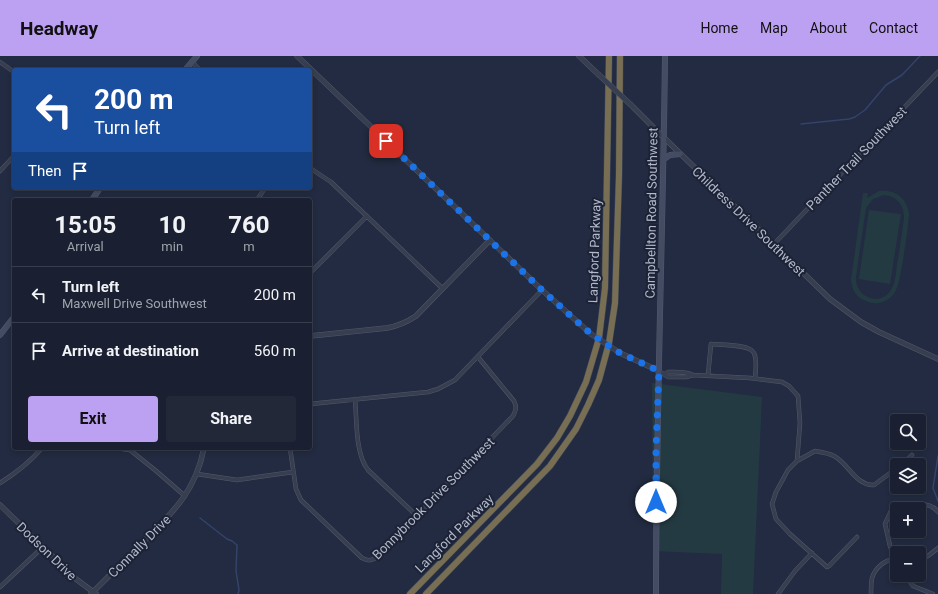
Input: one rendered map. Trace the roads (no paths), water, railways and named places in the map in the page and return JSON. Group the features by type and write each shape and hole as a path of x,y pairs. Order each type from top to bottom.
{"highway":[{"name":"Langford Parkway","path":"410,594 537,464 557,438 570,416 586,382 599,338 605,288 609,56"},
{"name":"Langford Parkway","path":"426,594 550,466 576,429 599,380 612,329 615,303 619,175 620,56"}],"main road":[{"path":"187,68 197,56"},
{"name":"Campbellton Road Southwest","path":"656,594 656,450 664,158 665,56"},
{"path":"664,158 670,155 680,154"},
{"path":"0,335 12,320"}],"street":[{"path":"297,56 310,68"},
{"name":"Childress Drive Southwest","path":"579,56 830,299 845,311 878,332 938,359"},
{"path":"0,62 12,71"},
{"path":"192,62 198,68"},
{"path":"312,70 542,290 591,334 620,353 665,374 668,372 687,372 693,375 755,378 782,382 789,386 798,396 800,422 797,461"},
{"name":"Panther Trail Southwest","path":"774,244 938,72"},
{"path":"0,171 12,158"},
{"path":"312,169 331,182 443,289"},
{"path":"312,271 367,216"},
{"path":"312,336 397,326 407,322 416,316 490,240"},
{"path":"312,404 428,392 438,389 455,380 542,290"},
{"path":"708,375 711,344 743,346 750,348 754,352 756,362 755,378"},
{"name":"Bonnybrook Drive Southwest","path":"290,450 296,489 301,500 362,558 368,561 376,558 516,412 514,401 478,357"},
{"path":"354,400 360,454 363,463 368,470 417,516"},
{"path":"0,483 20,470 40,450"},
{"path":"130,450 185,496"},
{"name":"Connally Drive","path":"93,593 172,513 185,496 197,474 203,450"},
{"path":"857,537 828,567 790,534 776,518 772,504 776,492 788,470 797,461 815,451 835,456 861,482 869,485 874,485 890,473"},
{"path":"197,474 237,480 293,472"},
{"name":"Dodson Drive","path":"0,505 76,579 93,593"},
{"path":"926,505 935,508 938,512"},
{"path":"890,513 885,524 890,546"},
{"path":"0,587 43,547"},
{"path":"926,557 938,548"},
{"path":"778,594 794,571 812,553"},
{"path":"871,594 872,576 878,567 885,562 890,562"},
{"path":"910,582 913,586 934,594"}],"waterway":[{"path":"801,124 849,119 855,117 865,110 886,85 902,75 920,56"},
{"path":"938,456 933,488 938,501"},
{"path":"200,518 237,545 236,571 239,590 238,594"}]}
